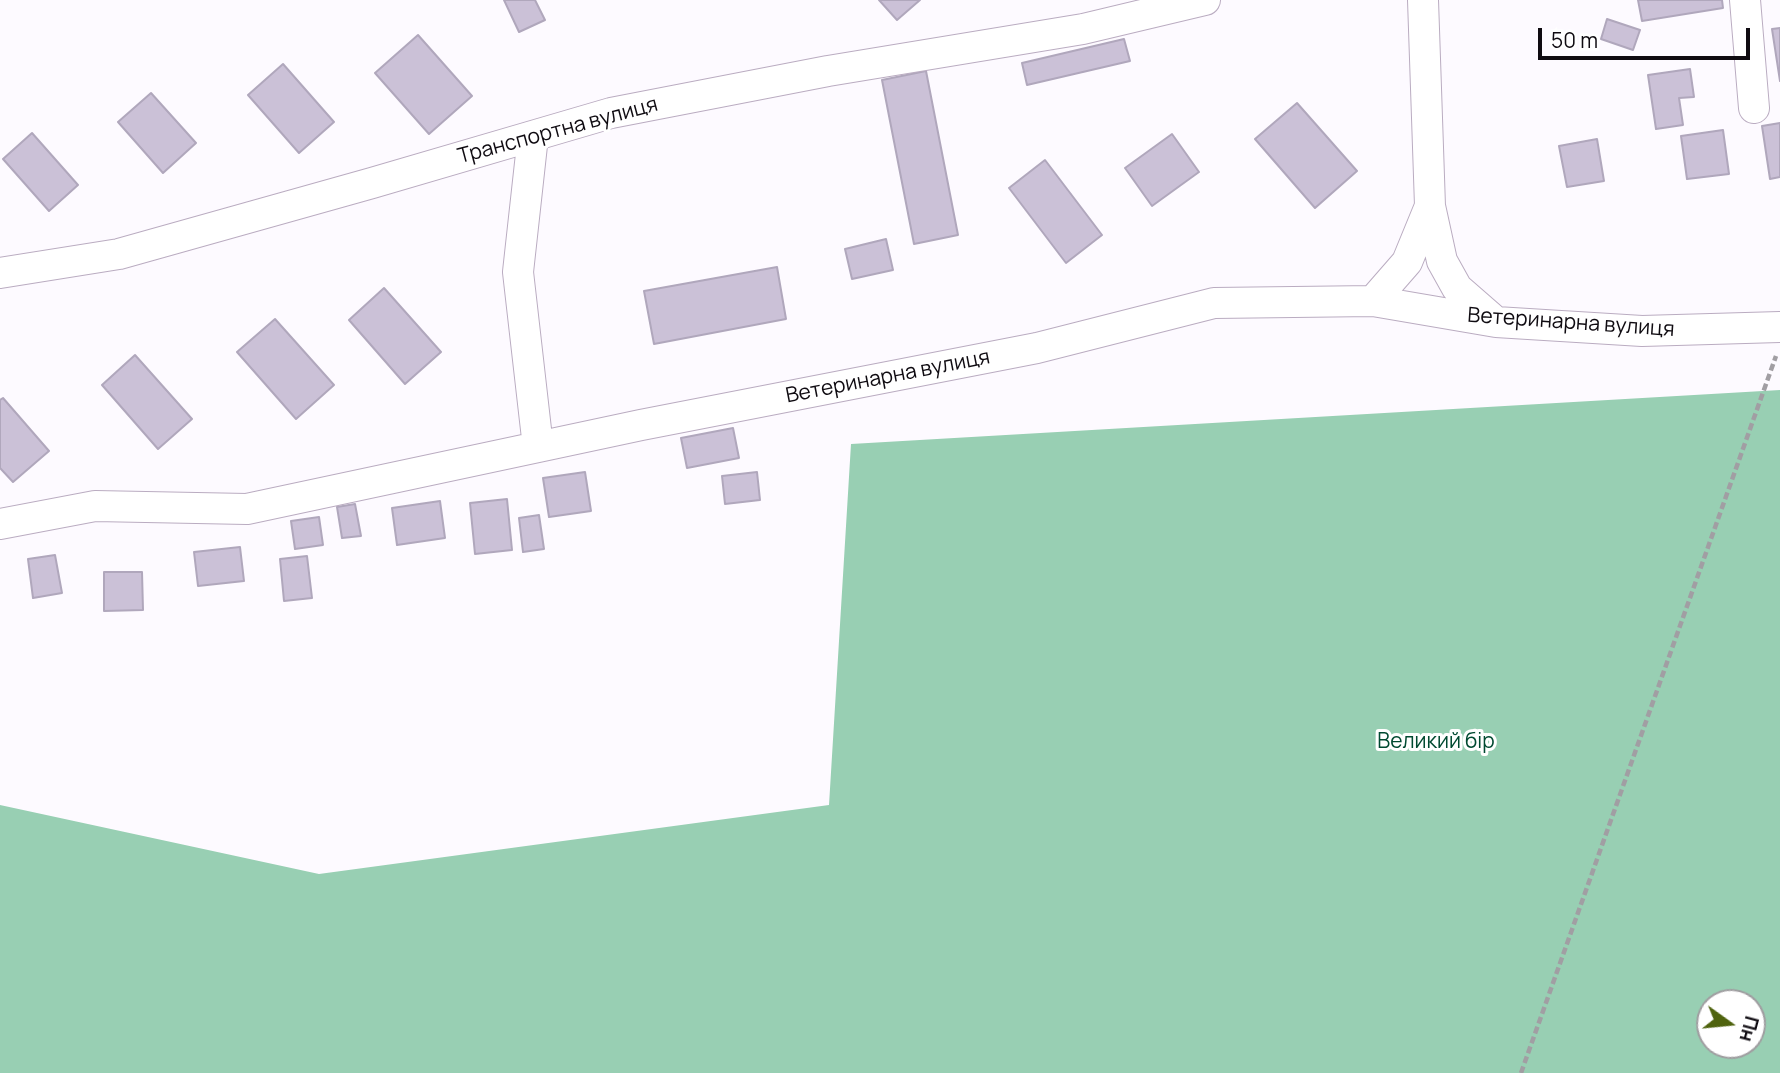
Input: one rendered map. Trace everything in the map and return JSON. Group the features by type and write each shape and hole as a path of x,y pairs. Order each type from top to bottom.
{"street":[{"name":"Транспортна вулиця","path":"0,273 119,254 611,113 828,71 1083,29 1205,0"},
{"path":"1423,0 1430,206 1442,261 1457,288 1496,322"},
{"path":"1745,0 1754,107"},
{"path":"533,136 518,272 538,447"},
{"path":"1373,301 1407,262 1430,206"},
{"name":"Ветеринарна вулиця","path":"0,524 95,506 247,509 641,425 1037,348 1214,303 1373,301 1496,322 1642,331 1780,327"}],"path":[{"path":"1521,1073 1780,346"}],"green space":[{"name":"Великий бір","path":"1780,390 1780,1073 0,1073 0,805 319,874 829,805 851,444"}],"building":[{"path":"504,0 535,0 545,20 519,32"},
{"path":"879,0 920,0 897,20"},
{"path":"1638,0 1722,0 1723,8 1642,21"},
{"path":"1607,19 1640,30 1633,50 1601,39"},
{"path":"1780,28 1780,81 1772,29"},
{"path":"418,35 472,96 429,134 375,73"},
{"path":"1124,39 1130,61 1027,85 1022,63"},
{"path":"283,64 334,122 299,153 248,95"},
{"path":"1690,69 1694,97 1679,98 1683,125 1656,129 1648,75"},
{"path":"926,71 958,235 914,244 882,80"},
{"path":"151,93 196,143 163,173 118,122"},
{"path":"1297,103 1357,171 1315,208 1255,139"},
{"path":"1780,123 1780,177 1770,179 1762,126"},
{"path":"1723,130 1729,174 1687,179 1681,136"},
{"path":"32,133 78,185 49,211 3,159"},
{"path":"1172,134 1199,172 1152,206 1125,168"},
{"path":"1597,139 1604,181 1567,187 1559,146"},
{"path":"1045,160 1102,235 1066,263 1009,188"},
{"path":"886,239 893,270 852,279 845,249"},
{"path":"777,267 786,319 654,344 644,291"},
{"path":"384,288 441,352 405,384 349,320"},
{"path":"275,319 334,385 296,419 237,352"},
{"path":"135,355 192,419 158,449 102,385"},
{"path":"3,398 49,451 13,482 0,468 0,400"},
{"path":"733,428 739,458 687,468 681,438"},
{"path":"585,472 591,511 549,517 543,478"},
{"path":"757,472 760,500 725,504 722,476"},
{"path":"507,499 512,550 475,554 470,503"},
{"path":"440,501 445,538 397,545 392,508"},
{"path":"355,504 361,536 342,538 337,507"},
{"path":"539,515 544,549 523,552 519,518"},
{"path":"319,517 323,545 295,549 291,521"},
{"path":"240,547 244,581 198,586 194,552"},
{"path":"55,555 62,593 33,598 28,559"},
{"path":"307,556 312,598 284,601 280,559"},
{"path":"104,572 142,572 143,610 104,611"}]}
